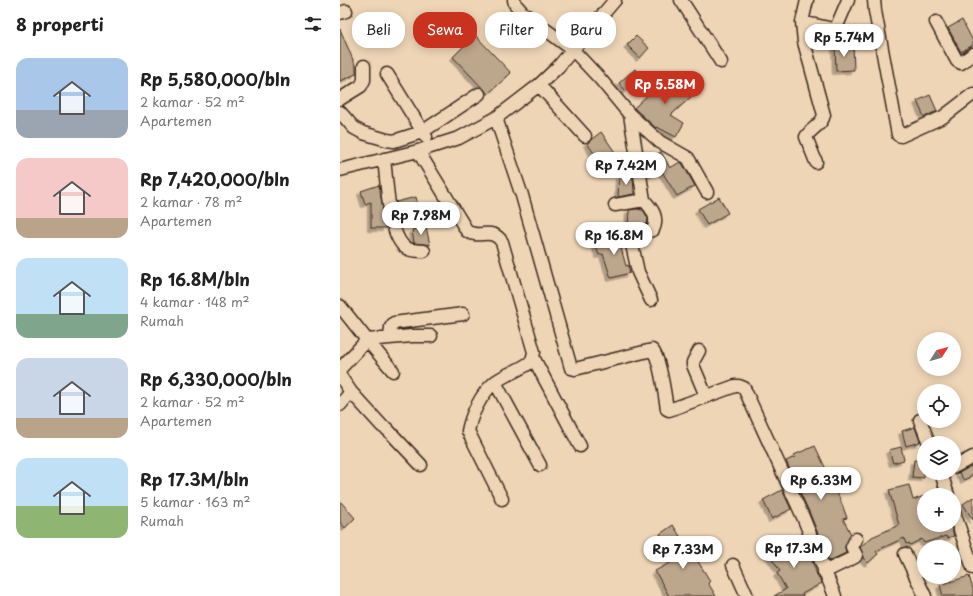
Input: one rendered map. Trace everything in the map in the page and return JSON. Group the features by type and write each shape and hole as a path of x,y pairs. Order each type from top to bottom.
{"street":[{"path":"514,0 515,4 522,12 573,50 630,114 660,142 688,158 707,192"},
{"path":"340,170 418,151 459,138 496,118 539,85 558,67 614,0"},
{"path":"681,0 721,62"},
{"path":"806,0 802,22 804,42 824,115 821,122 811,130 806,137 816,162"},
{"path":"802,22 833,29 836,28 848,0"},
{"path":"874,0 898,135 900,136 943,117 973,94"},
{"path":"936,22 957,61 962,63 973,54"},
{"path":"340,99 361,86 363,83 364,66"},
{"path":"386,74 422,132 433,146"},
{"path":"539,85 585,136"},
{"path":"340,112 354,128 363,133 394,141 422,132 479,94"},
{"path":"630,114 644,200 653,210 655,216 655,225 653,230 636,234 631,240 638,272 651,300"},
{"path":"496,118 521,192 571,368 575,369 652,350 656,354 667,409 671,410 735,386 744,388 803,517 835,596"},
{"path":"418,151 467,231 474,235 496,235 502,242 534,352 529,363 495,382 484,395 469,425 468,431 502,499"},
{"path":"384,159 392,225 396,237 405,247 410,250 424,251"},
{"path":"615,205 644,200"},
{"path":"340,306 393,371"},
{"path":"390,338 391,327 394,323 463,314"},
{"path":"340,369 367,340 431,336"},
{"path":"699,351 693,362 693,366 706,396"},
{"path":"533,357 580,446"},
{"path":"340,376 351,392 421,465"},
{"path":"495,382 540,466"},
{"path":"340,405 351,392"},
{"path":"961,464 973,457"},
{"path":"961,532 973,568"},
{"path":"824,572 855,557 856,555 852,547 856,539"},
{"path":"905,554 924,596"},
{"path":"733,565 747,596"}],"building":[{"path":"962,20 973,41 973,45 961,52 948,28"},
{"path":"340,29 356,67 356,74 340,81"},
{"path":"636,36 649,48 640,58 627,45"},
{"path":"477,37 485,46 485,48 487,48 511,73 488,94 453,57 462,48 477,48"},
{"path":"853,44 854,70 836,71 835,45"},
{"path":"635,69 642,76 626,91 619,83"},
{"path":"672,72 694,94 671,115 684,123 676,137 657,127 656,128 634,108"},
{"path":"930,95 937,111 924,117 917,101"},
{"path":"601,132 619,158 604,168 587,143"},
{"path":"661,152 670,168 680,162 682,163 695,186 677,196 661,170 652,175 645,161"},
{"path":"619,176 633,177 634,194 618,197"},
{"path":"379,185 386,228 371,228 371,202 365,204 361,191"},
{"path":"416,197 419,211 399,216 396,202"},
{"path":"719,197 728,213 707,225 698,209"},
{"path":"637,209 644,211 648,219 647,224 632,228 628,227 629,210"},
{"path":"426,227 430,245 414,243 412,230"},
{"path":"624,235 625,247 621,248 626,266 628,265 630,273 611,278 603,254 599,255 595,244"},
{"path":"915,427 918,436 917,443 906,446 902,431"},
{"path":"815,446 840,499 847,518 843,519 851,534 845,547 846,553 829,561 786,461 795,457 794,455"},
{"path":"901,447 904,460 893,463 889,450"},
{"path":"914,460 917,460 917,477 912,477"},
{"path":"973,465 973,475 964,480 961,476 961,472"},
{"path":"909,485 913,500 917,499 917,532 953,532 954,536 947,538 946,536 933,540 917,540 917,542 910,545 909,543 906,544 904,538 876,551 878,554 868,563 863,558 860,547 872,537 899,525 889,490"},
{"path":"782,490 791,509 772,519 763,500"},
{"path":"973,497 973,520 963,504"},
{"path":"340,501 355,518 345,528 340,522"},
{"path":"673,525 689,551 691,550 710,581 708,583 716,596 669,596 655,571 677,559 660,534"},
{"path":"790,537 804,557 810,554 817,575 822,583 802,594 803,596 774,596 786,589 777,573 780,571 768,553"},
{"path":"969,576 973,589 973,596 943,596 940,585 961,584 961,578"}]}
